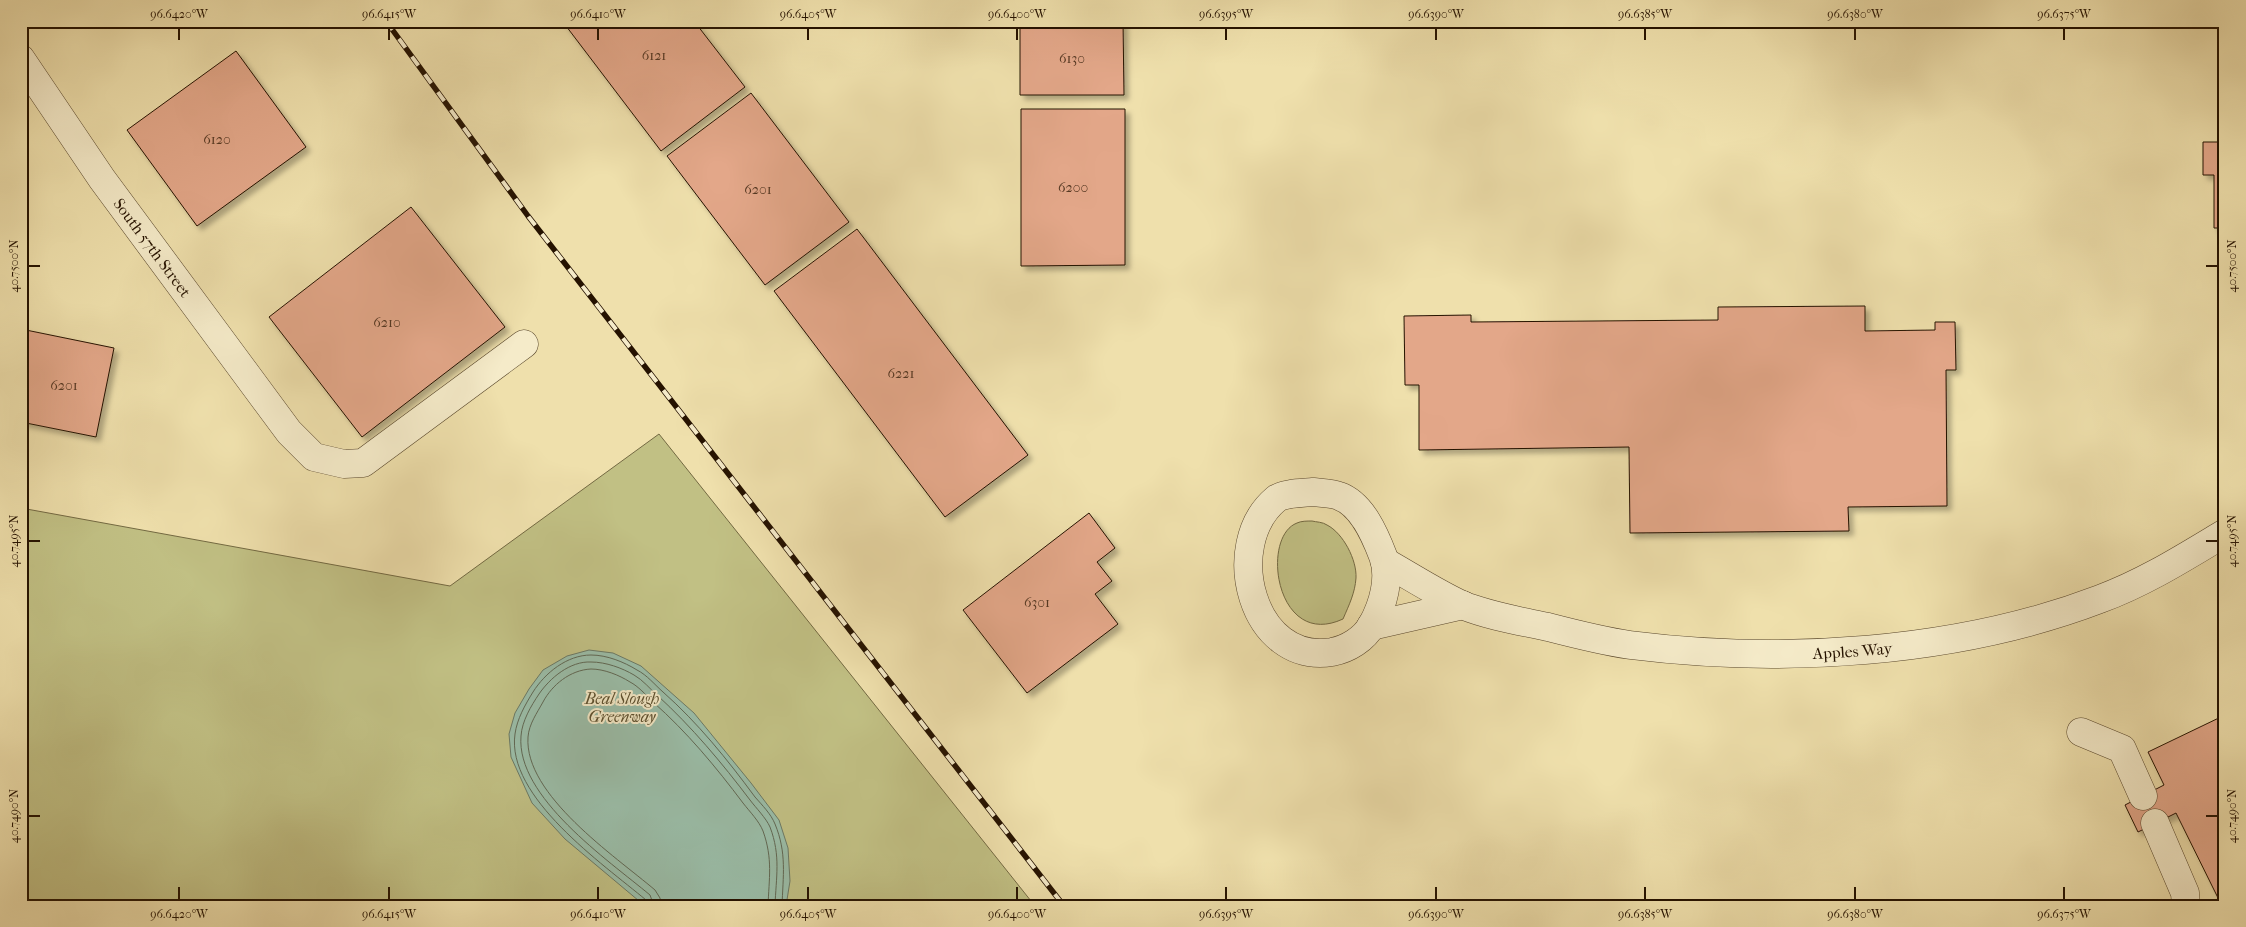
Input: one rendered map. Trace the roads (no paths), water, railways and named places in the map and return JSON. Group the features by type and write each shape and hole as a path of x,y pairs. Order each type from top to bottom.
{"lane":[{"name":"South 57th Street","path":"21,59 102,179 289,432 314,457 344,464 363,463 524,344"},
{"path":"1313,492 1340,496 1360,511 1375,536 1385,562 1386,584 1382,604 1371,626 1357,642 1336,651 1316,654 1299,650 1284,642 1272,632 1258,611 1252,595 1248,571 1249,551 1261,517 1277,498 1313,492"},
{"name":"Apples Way","path":"1385,562 1462,605 1499,616 1629,644 1781,654 1852,651 1920,643 1974,634 2032,620 2092,602 2174,563 2225,533"},
{"name":"Apples Way","path":"1371,626 1462,605"},
{"path":"2082,732 2122,749 2143,796"},
{"path":"2155,824 2185,893 2186,906"}],"water":[{"path":"589,650 613,653 641,666 694,713 751,783 779,820 788,848 790,881 786,906 645,906 565,839 532,803 511,757 509,734 515,713 543,670 567,656"}],"railway":[{"path":"386,21 528,216 1064,906"}],"park label":[{"name":"Beal Slough Greenway","path":"622,707"}]}
